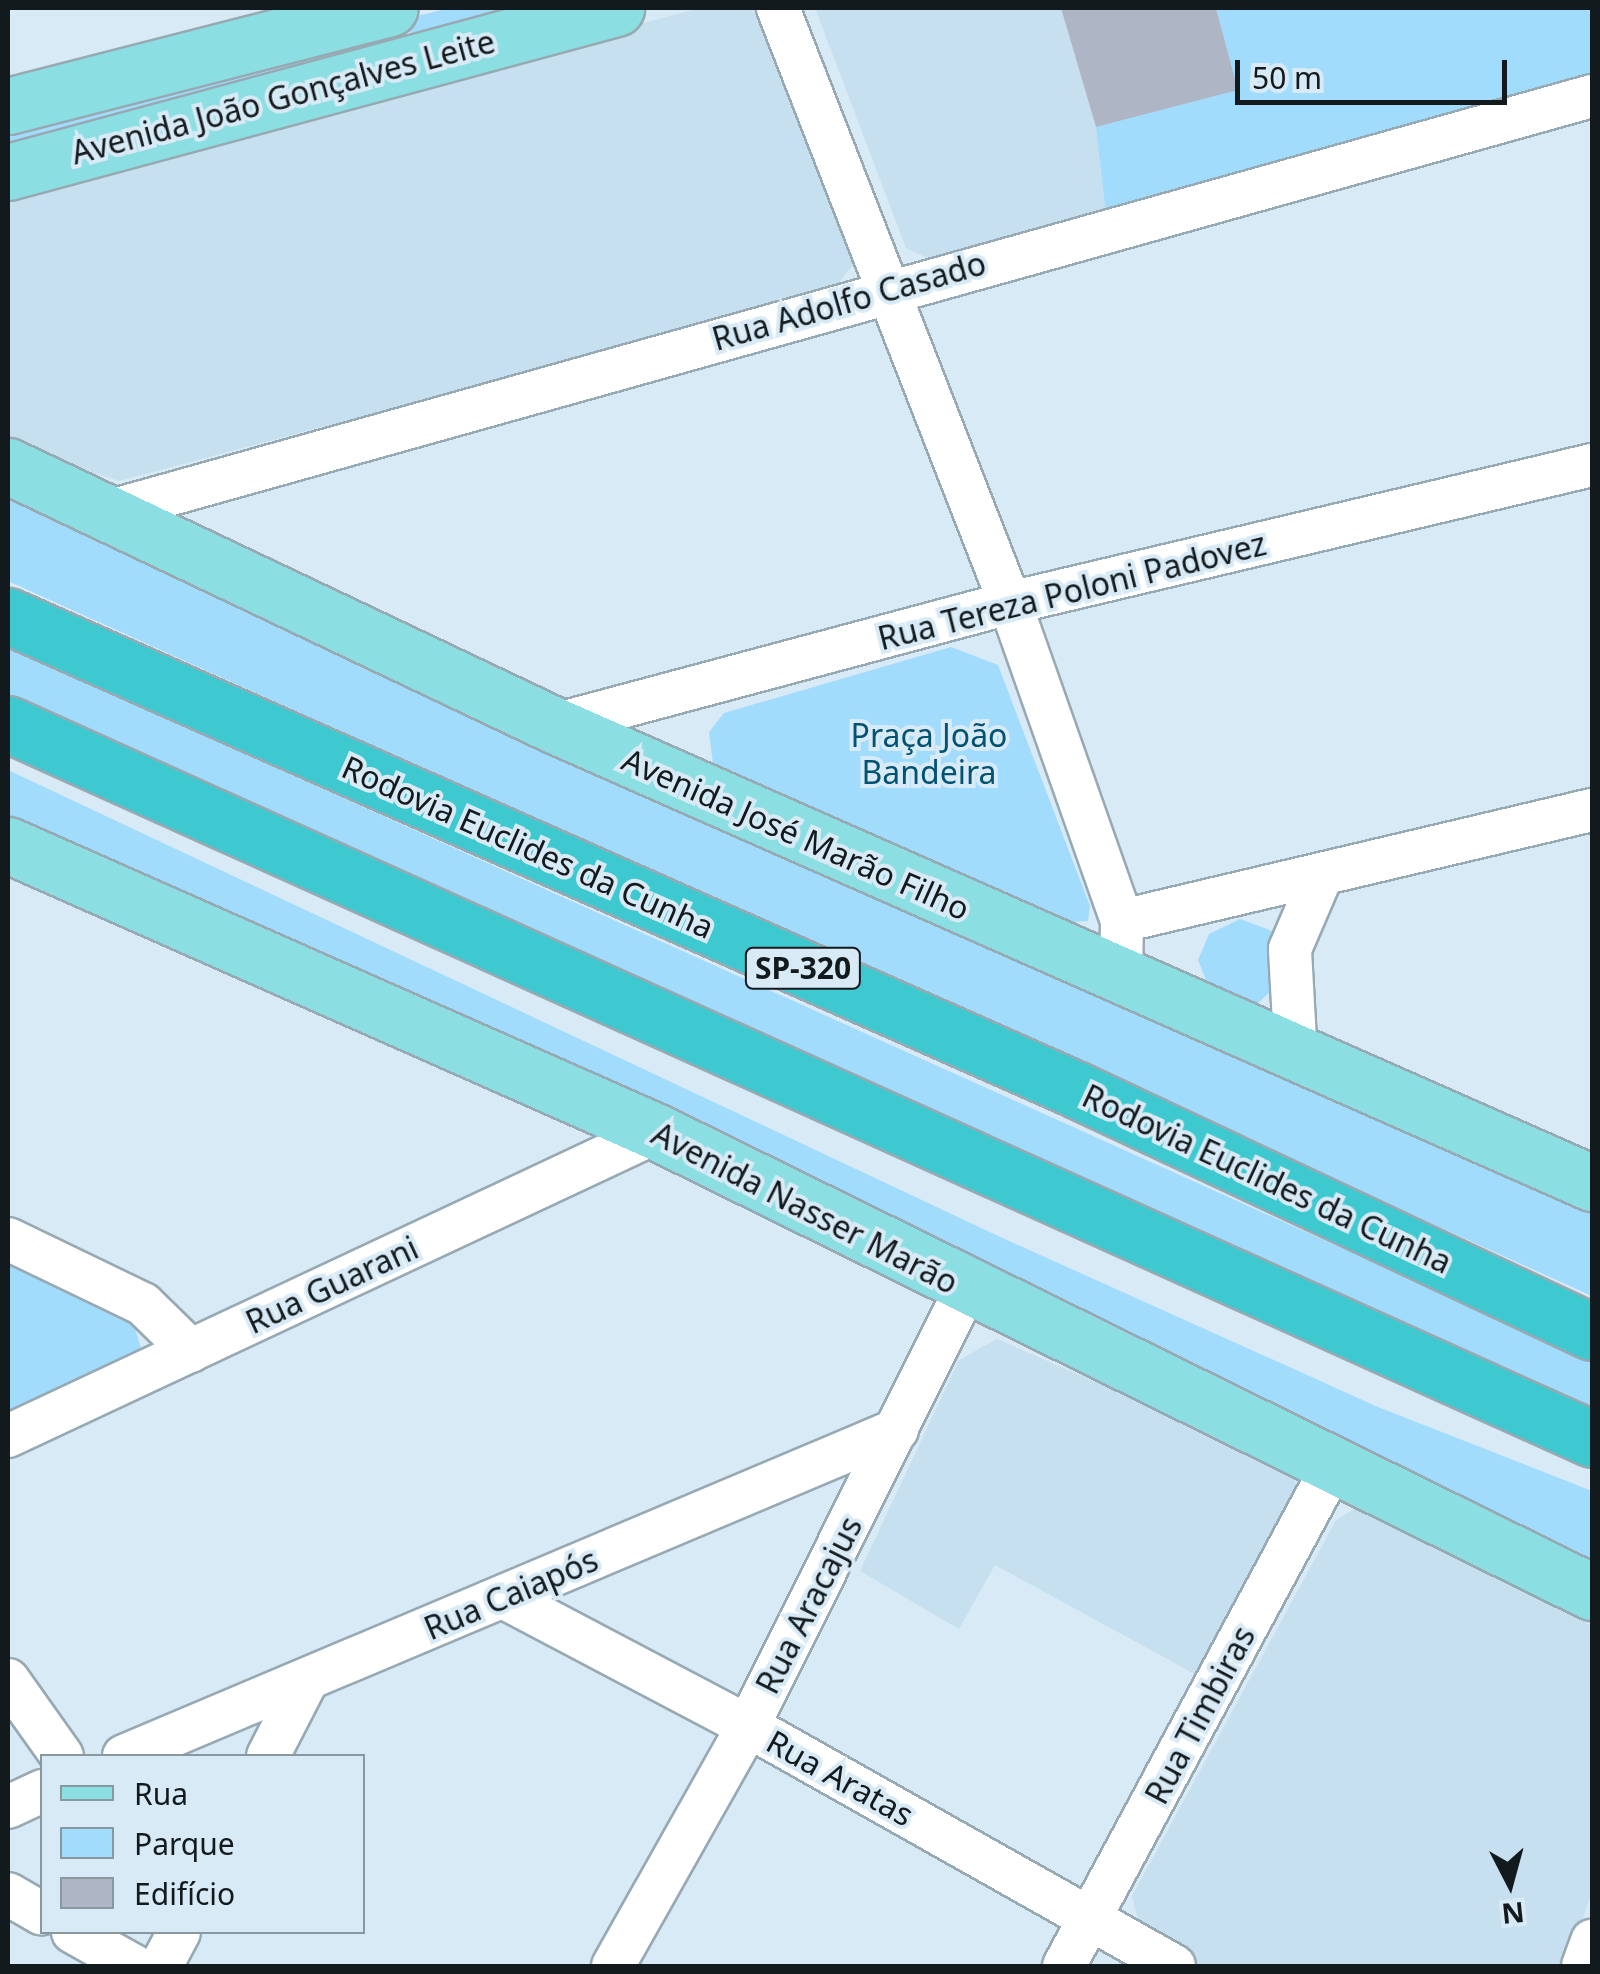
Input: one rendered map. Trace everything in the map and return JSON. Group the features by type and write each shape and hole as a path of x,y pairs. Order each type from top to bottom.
{"highway":[{"name":"Rodovia Euclides da Cunha","path":"8,616 1077,1090 1592,1332"},
{"path":"8,724 1592,1440"}],"main road":[{"name":"Avenida João Gonçalves Leite","path":"8,172 616,8"},
{"name":"Avenida João Gonçalves Leite","path":"8,106 378,11"},
{"path":"378,11 379,71"},
{"name":"Avenida José Marão Filho","path":"8,466 554,725 1296,1058 1589,1180"},
{"name":"Avenida Nasser Marão","path":"8,844 657,1132 966,1290 1334,1464 1592,1592"}],"street":[{"path":"778,8 1010,603 1122,922 1121,979"},
{"name":"Rua Adolfo Casado","path":"107,512 888,290 1592,96"},
{"name":"Rua Tereza Poloni Padovez","path":"554,725 1010,603 1592,465"},
{"path":"1122,922 1320,879 1592,810"},
{"path":"1296,1058 1290,949 1320,879"},
{"name":"Rua Guarani","path":"8,1436 657,1132"},
{"path":"8,1239 143,1304 191,1351"},
{"name":"Rua Aracajus","path":"613,1966 748,1726 966,1290"},
{"name":"Rua Caiapós","path":"129,1754 896,1430"},
{"name":"Rua Timbiras","path":"1064,1966 1334,1464"},
{"name":"Rua Aratas","path":"503,1597 748,1726 1174,1966"},
{"path":"8,1680 61,1754"},
{"path":"269,1754 306,1682"},
{"path":"8,1808 40,1793"},
{"path":"8,1894 40,1913"},
{"path":"78,1934 134,1966"},
{"path":"160,1966 177,1934"},
{"path":"1584,1966 1592,1941"}],"shaded area":[{"path":"700,8 752,8 857,260 832,291 119,481 8,445 8,192"},
{"path":"815,8 1216,8 1238,90 1106,214 932,260 906,248"},
{"path":"997,1339 1294,1469 1297,1497 1202,1678 995,1565 959,1629 860,1571 959,1360"},
{"path":"1359,1506 1592,1626 1592,1892 1566,1966 1200,1966 1141,1933 1132,1896 1336,1520"}],"green space":[{"path":"450,8 563,8 414,43 409,28 417,16"},
{"path":"1216,8 1592,8 1592,75 1106,214 1096,127 1238,90"},
{"path":"345,41 351,53 8,156 8,124"},
{"path":"8,494 1592,1200 1592,1296 8,581"},
{"path":"8,647 1592,1361 1592,1419 8,702"},
{"name":"Praça João Bandeira","path":"951,647 998,665 1090,906 1088,921 1073,922 713,764 709,732 724,713"},
{"path":"8,770 996,1235 1378,1407 1592,1491 1592,1567 8,832"},
{"path":"1240,919 1278,933 1270,992 1257,1004 1206,980 1198,960 1209,934"},
{"path":"8,1261 133,1322 141,1348 129,1365 8,1420"}],"building":[{"path":"1061,8 1216,8 1238,90 1096,127"}]}
